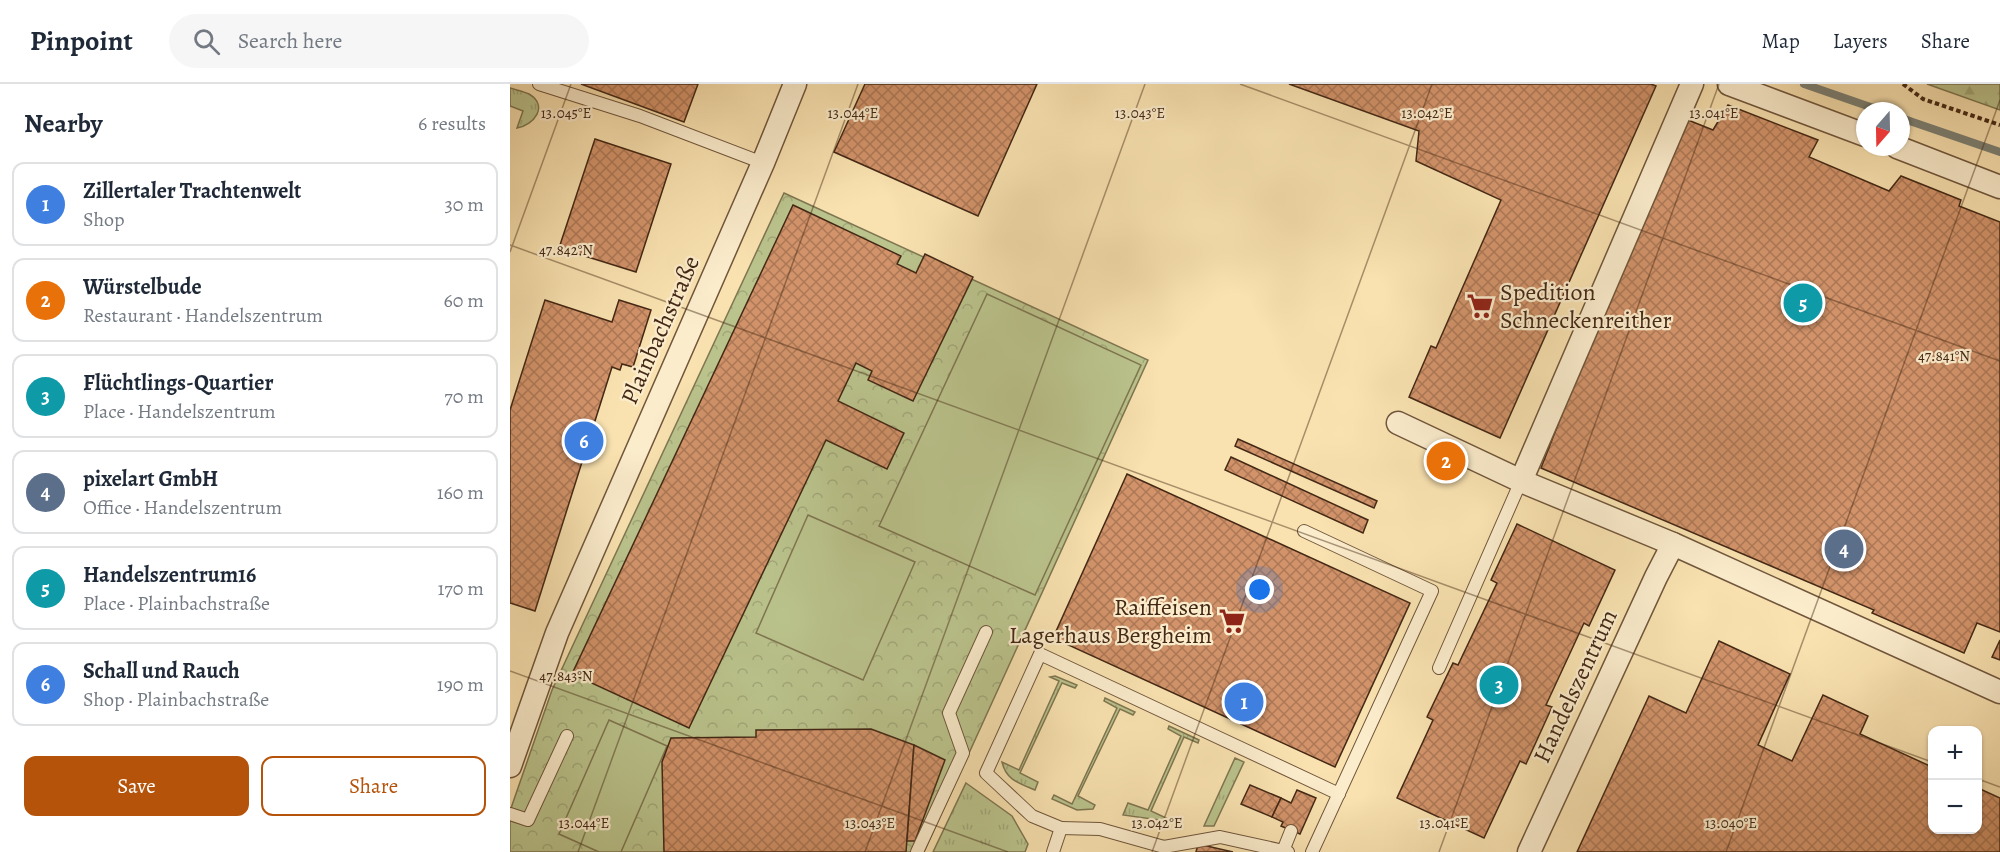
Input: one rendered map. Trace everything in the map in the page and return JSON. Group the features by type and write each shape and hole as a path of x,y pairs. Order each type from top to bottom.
{"street":[{"name":"Plainbachstraße","path":"510,766 557,633 764,163 795,84"},
{"path":"1521,481 1692,84"},
{"path":"1729,84 1856,132"},
{"path":"1910,152 2000,188"},
{"path":"1398,423 1521,481 1673,544 2000,692"},
{"name":"Handelszentrum","path":"1529,852 1673,544"}],"lane":[{"path":"539,84 640,116 764,163"},
{"path":"1439,668 1521,481"},
{"path":"1304,531 1432,591 1312,852"},
{"path":"917,852 963,753 949,712 986,632"},
{"path":"1178,852 1100,829 1061,828 1032,816 986,773 1040,654 1339,794"},
{"path":"510,814 528,820 567,736"},
{"path":"1306,794 1312,781"},
{"path":"1053,852 1061,828"},
{"path":"1164,847 1220,837 1286,851 1291,831"}],"path":[{"path":"1903,84 1923,99 2000,126"}],"green space":[{"path":"1927,84 2000,84 2000,110"},
{"path":"510,88 529,94 538,104 534,119 517,128 523,111 510,106"},
{"path":"784,193 1148,360 924,852 510,852 510,811 552,690"},
{"path":"987,294 1141,365 1035,595 879,526"},
{"path":"808,515 915,562 863,680 756,633"},
{"path":"1055,676 1077,685 1075,688 1062,683 1020,773 1038,782 1035,790 1010,777 1002,762 1019,770 1059,681 1050,677"},
{"path":"1105,698 1135,712 1133,715 1120,709 1078,796 1095,805 1093,809 1077,810 1052,799 1054,795 1072,804 1117,708 1104,701"},
{"path":"609,720 667,746 621,852 599,852 559,834"},
{"path":"1169,726 1199,740 1198,743 1184,737 1151,811 1166,818 1166,821 1123,815 1128,803 1148,810 1181,736 1168,729"},
{"path":"1235,758 1244,762 1214,826 1204,826"},
{"path":"966,783 1012,816 1028,844 1025,852 933,852"}],"building":[{"path":"581,84 698,84 684,122"},
{"path":"865,84 1037,84 978,216 834,152"},
{"path":"1289,84 1651,84 1656,86 1500,438 1409,397 1431,346 1436,348 1501,200 1416,161 1419,131"},
{"path":"1728,105 1818,140 1809,157 1889,191 1901,176 1961,200 1959,206 2000,222 2000,632 1977,623 1964,653 1872,613 1874,610 1541,468 1573,386 1688,120 1713,130"},
{"path":"595,139 671,164 636,272 559,248"},
{"path":"793,205 901,256 897,264 916,273 925,254 973,277 913,401 868,380 872,371 856,363 838,401 904,433 887,469 826,440 689,728 572,674"},
{"path":"545,300 612,322 619,300 651,310 633,367 622,364 620,370 612,367 535,611 510,603 510,410"},
{"path":"1238,439 1377,501 1374,508 1235,446"},
{"path":"1231,457 1368,520 1363,533 1225,470"},
{"name":"Raiffeisen Lagerhaus Bergheim","path":"1127,474 1410,603 1335,767 1053,638"},
{"path":"1517,524 1615,570 1589,626 1584,623 1546,705 1552,707 1526,764 1520,761 1484,838 1397,798 1433,720 1427,717 1453,663 1458,665 1497,583 1491,580"},
{"path":"2000,640 2000,660 1992,657"},
{"path":"1719,641 1790,674 1758,745 1792,761 1823,695 1868,716 1860,734 1928,765 1928,834 1982,834 1982,790 2000,798 2000,852 1577,852 1649,696 1686,713"},
{"path":"871,729 914,745 906,852 664,852 662,762 671,738 756,737 756,730"},
{"path":"914,745 945,760 915,841 907,841"},
{"path":"1250,785 1281,798 1272,817 1241,804"},
{"path":"1297,790 1316,798 1300,834 1281,826 1283,822 1272,817 1281,798 1291,803"},
{"path":"1198,844 1233,852 1196,852"}],"waterway":[{"path":"1804,84 1856,102"},
{"path":"1910,121 2000,152"}],"place":[{"name":"Handelszentrum16","path":"1803,303"},
{"name":"Spedition Schneckenreither","path":"1480,306"},
{"name":"Schall und Rauch","path":"584,441"},
{"name":"Würstelbude","path":"1446,461"},
{"name":"pixelart GmbH","path":"1844,549"},
{"name":"Raiffeisen Lagerhaus Bergheim","path":"1232,621"},
{"name":"Flüchtlings-Quartier","path":"1499,685"},
{"name":"Zillertaler Trachtenwelt","path":"1244,702"}]}
